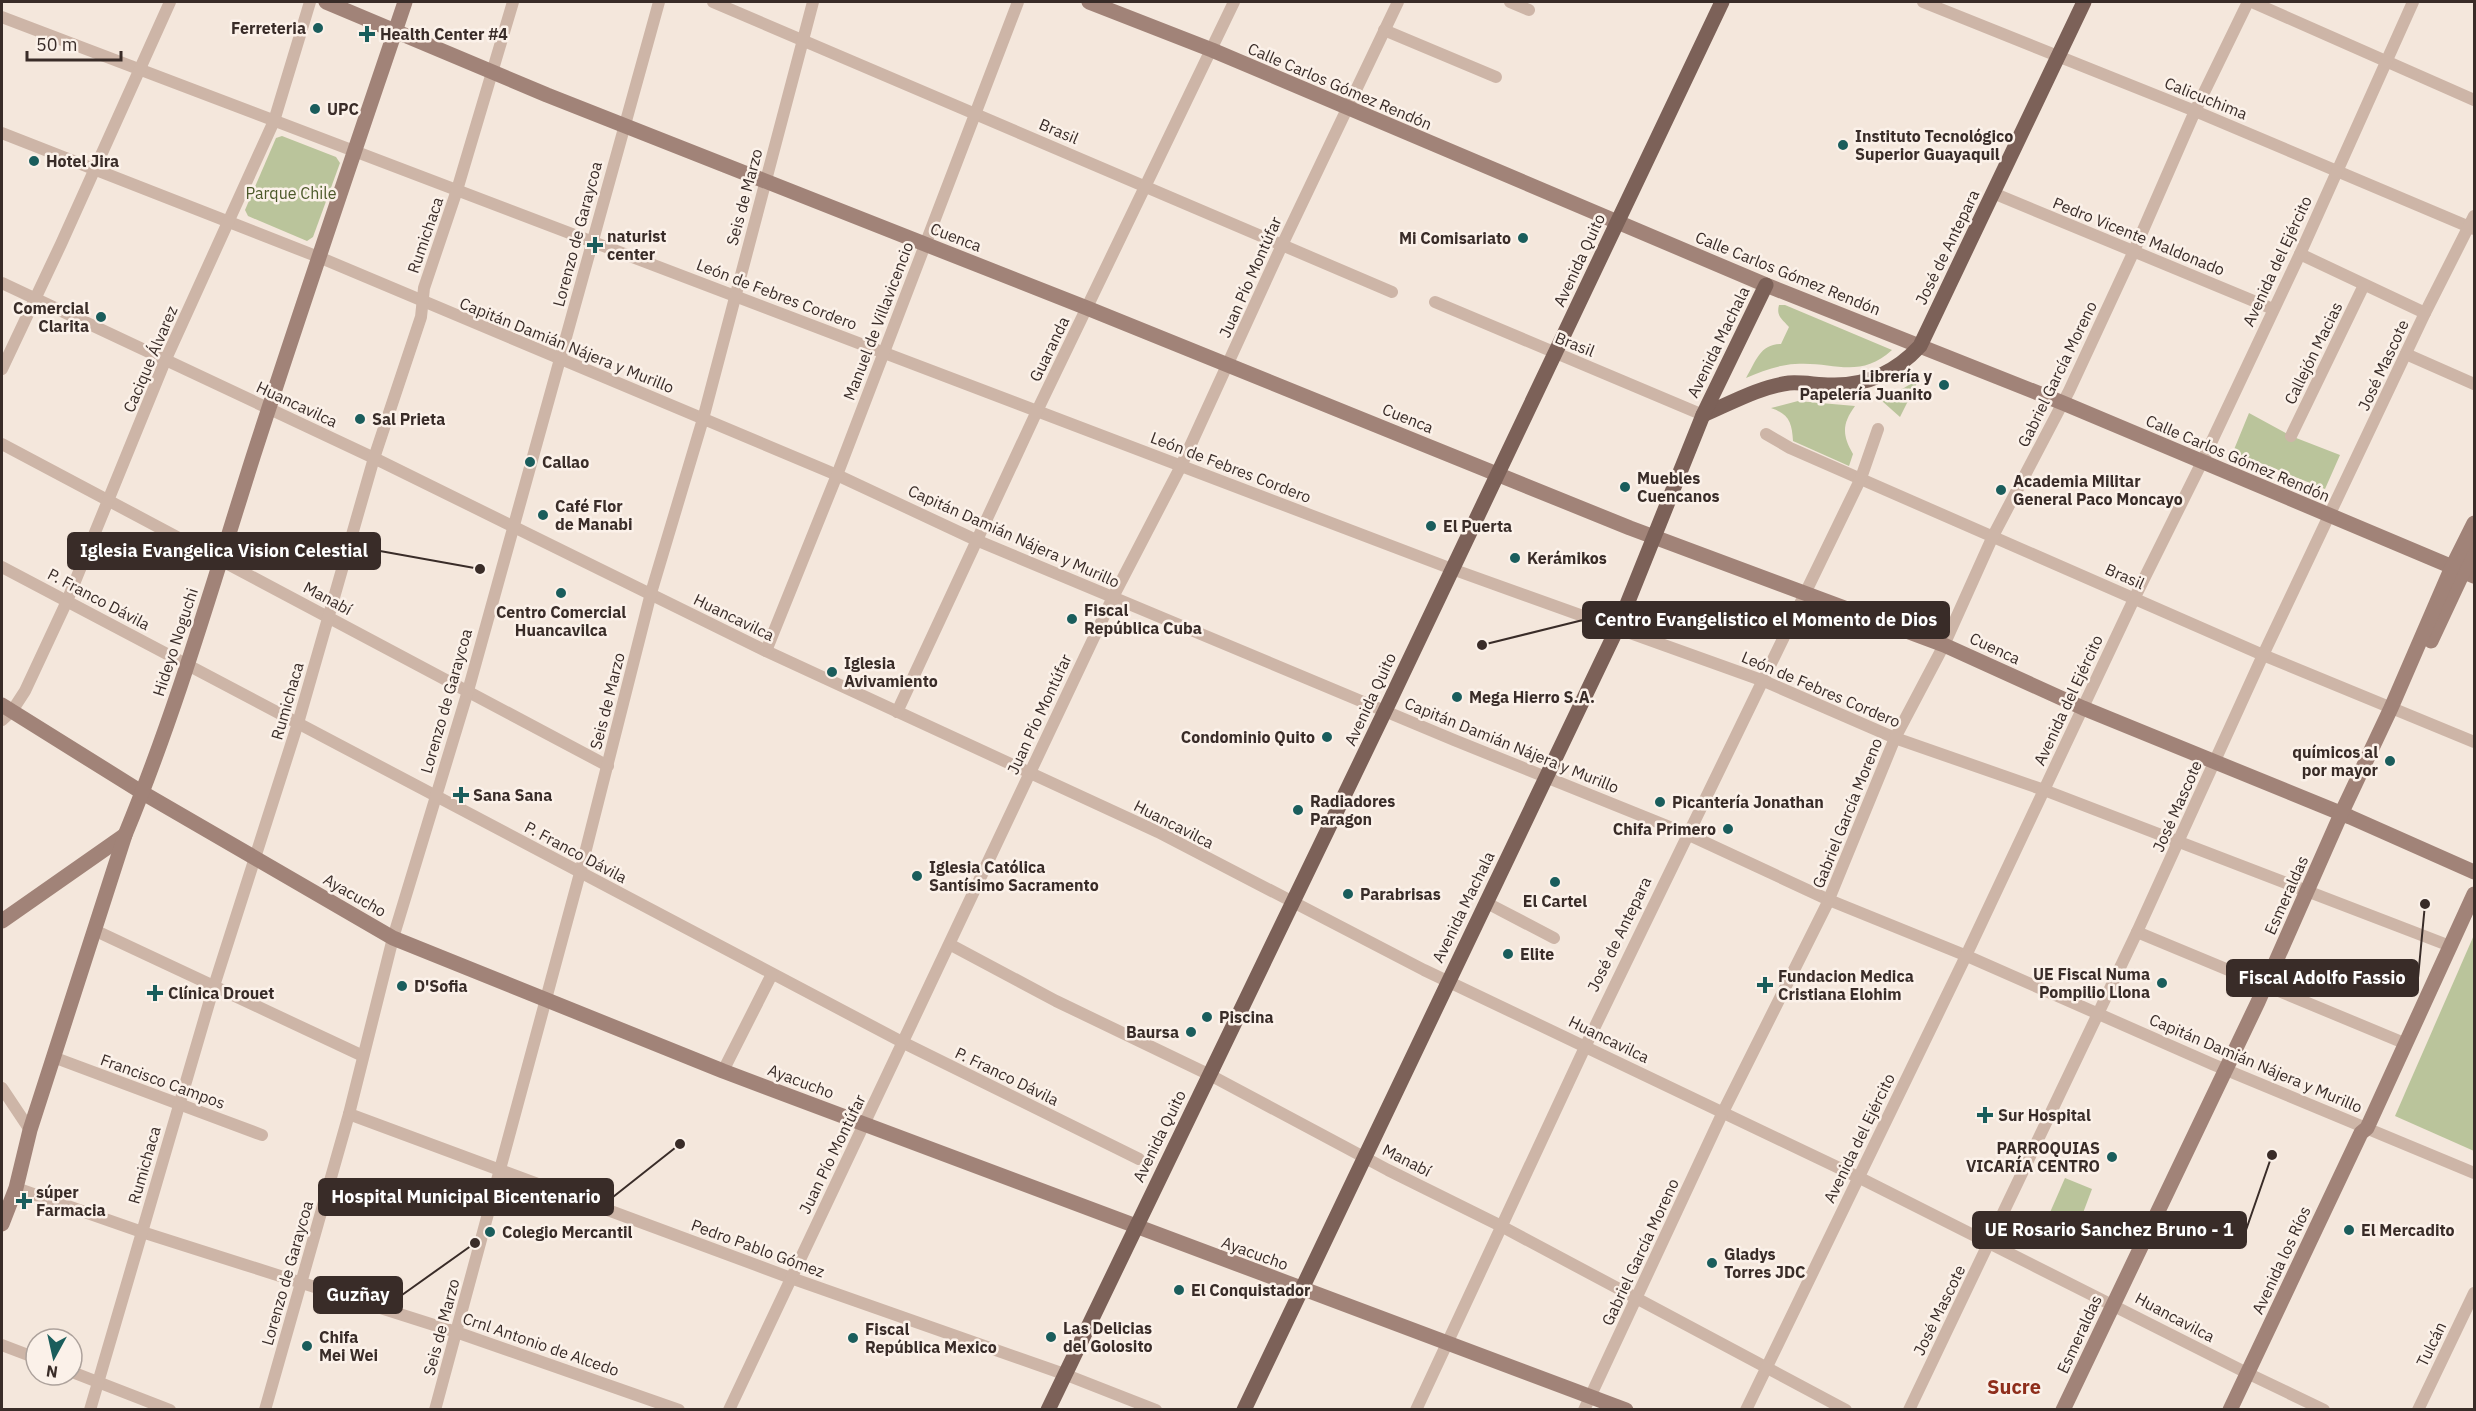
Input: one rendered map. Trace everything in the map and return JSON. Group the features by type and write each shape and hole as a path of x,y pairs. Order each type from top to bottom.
{"main road":[{"name":"Cuenca","path":"326,2 491,71 1087,308 1653,537 1944,645 2082,708 2345,815 2475,872"},
{"name":"Hideyo Noguchi","path":"2,1224 16,1188 30,1130 125,835 143,793 187,665 268,409 321,258 405,2"},
{"name":"Calle Carlos Gómez Rendón","path":"1089,2 1212,50 1766,285 2063,403 2463,572"},
{"name":"Avenida Quito","path":"1048,1410 1385,711 1722,2"},
{"name":"José de Antepara","path":"1920,346 2085,2"},
{"name":"Avenida Machala","path":"1244,1410 1617,629 1703,415 1766,285"},
{"name":"Avenida Machala","path":"1703,415 1770,387 1791,383 1853,384 1872,379 1907,360 1920,346"},
{"name":"Esmeraldas","path":"2463,572 2475,523"},
{"name":"Esmeraldas","path":"2063,1410 2117,1305 2269,988 2345,815 2475,549"},
{"name":"Ayacucho","path":"5,712 393,938 723,1071 1447,1342 1587,1403 1626,1410"},
{"path":"2,921 125,835"},
{"name":"Avenida los Ríos","path":"2241,1410 2252,1376 2361,1133 2367,1128 2404,1043 2475,894"},
{"name":"Esmeraldas","path":"2073,1410 2117,1305"},
{"name":"Avenida los Ríos","path":"2230,1410 2252,1376"}],"street":[{"path":"2,369 170,2"},
{"name":"Cacique Álvarez","path":"5,712 25,691 67,601 110,501 165,361 274,121 310,2"},
{"name":"Rumichaca","path":"90,1410 178,1104 298,723 374,458 421,317 424,288 457,190 513,2"},
{"name":"Lorenzo de Garaycoa","path":"265,1410 349,1114 393,938 468,691 659,2"},
{"name":"Brasil","path":"713,2 1283,243 1392,292"},
{"name":"Seis de Marzo","path":"435,1410 580,873 651,593 703,419 813,2"},
{"name":"Manuel de Villavicencio","path":"766,651 837,475 882,352 1018,2"},
{"name":"Guaranda","path":"897,712 1037,411 1234,2"},
{"name":"Juan Pío Montúfar","path":"729,1410 790,1278 951,945 1113,597 1181,466 1229,365 1283,243 1398,2"},
{"path":"1510,2 1529,10"},
{"name":"Calicuchima","path":"1923,2 2195,111 2336,171 2473,224"},
{"path":"2250,2 2475,100"},
{"name":"Gabriel García Moreno","path":"1587,1403 1723,1112 1829,900 1895,738 1944,645 1993,536 2063,403 2133,253 2195,111 2250,2"},
{"name":"Avenida del Ejército","path":"1746,1410 1967,956 2134,598 2202,462 2300,254 2385,59 2413,2"},
{"name":"León de Febres Cordero","path":"2,17 1452,569 1764,681 1895,738 2044,790 2450,946"},
{"path":"1384,30 1496,77"},
{"name":"Capitán Damián Nájera y Murillo","path":"2,133 321,258 423,303 837,475 976,540 1545,778 1687,834 1829,900 1967,956 2229,1070 2475,1173"},
{"name":"Pedro Vicente Maldonado","path":"1993,194 2273,309"},
{"name":"José Mascote","path":"1908,1410 2137,932 2263,655 2425,313 2473,224"},
{"path":"2300,254 2425,313"},
{"name":"Huancavilca","path":"2,283 374,458 512,528 651,593 766,651 1158,832 1292,904 1447,981 1858,1177 2324,1410"},
{"name":"Callejón Macias","path":"2291,436 2364,285"},
{"name":"Brasil","path":"1435,302 1553,354 1703,415"},
{"path":"2406,354 2475,384"},
{"name":"José de Antepara","path":"1416,1410 1687,834 1764,681 1861,478 1878,429"},
{"name":"Brasil","path":"1766,434 1790,448 2263,655 2475,742"},
{"name":"Manabí","path":"2,444 608,766"},
{"name":"P. Franco Dávila","path":"2,567 904,1043 1139,1159"},
{"path":"1485,902 1554,938"},
{"path":"94,930 363,1056"},
{"path":"2137,932 2404,1043"},
{"name":"Manabí","path":"951,945 1056,1001 1210,1075 1501,1226 1846,1410"},
{"path":"723,1071 772,974"},
{"name":"Francisco Campos","path":"53,1057 262,1135"},
{"path":"2,1088 30,1130"},
{"name":"Pedro Pablo Gómez","path":"349,1114 790,1278 1064,1374 1156,1410"},
{"name":"Crnl Antonio de Alcedo","path":"16,1188 142,1232 456,1332 679,1410"},
{"name":"Tulcán","path":"2418,1410 2475,1293"},
{"path":"2,1345 24,1353"},
{"path":"84,1376 170,1410"}],"green space":[{"name":"Parque Chile","path":"282,136 336,157 340,163 313,237 307,241 248,216 245,210 276,138"},
{"path":"1779,305 1785,305 1892,350 1880,359 1857,367 1789,365 1746,378 1763,350 1781,344 1789,327 1779,315"},
{"path":"1919,379 1900,417 1882,401"},
{"path":"1798,401 1855,406 1848,418 1845,430 1853,454 1849,466 1793,441 1792,429 1786,416 1771,408"},
{"path":"2249,413 2291,436 2340,455 2325,489 2233,452"},
{"path":"2474,935 2474,1151 2395,1116"},
{"path":"2065,1178 2092,1189 2074,1237 2045,1224"}],"place":[{"name":"Ferreteria","path":"318,28"},
{"name":"Health Center #4","path":"367,34"},
{"name":"UPC","path":"315,109"},
{"name":"Instituto Tecnológico Superior Guayaquil","path":"1843,145"},
{"name":"Hotel Jira","path":"34,161"},
{"name":"Mi Comisariato","path":"1523,238"},
{"name":"naturist center","path":"595,245"},
{"name":"Comercial Clarita","path":"101,317"},
{"name":"Librería y Papelería Juanito","path":"1944,385"},
{"name":"Sal Prieta","path":"360,419"},
{"name":"Callao","path":"530,462"},
{"name":"Muebles Cuencanos","path":"1625,487"},
{"name":"Academia Militar General Paco Moncayo","path":"2001,490"},
{"name":"Café Flor de Manabi","path":"543,515"},
{"name":"El Puerta","path":"1431,526"},
{"name":"Kerámikos","path":"1515,558"},
{"name":"Iglesia Evangelica Vision Celestial","path":"480,569"},
{"name":"Centro Comercial Huancavilca","path":"561,593"},
{"name":"Fiscal República Cuba","path":"1072,619"},
{"name":"Centro Evangelistico el Momento de Dios","path":"1482,645"},
{"name":"Iglesia Avivamiento","path":"832,672"},
{"name":"Mega Hierro S.A.","path":"1457,697"},
{"name":"Condominio Quito","path":"1327,737"},
{"name":"químicos al por mayor","path":"2390,761"},
{"name":"Sana Sana","path":"461,795"},
{"name":"Picantería Jonathan","path":"1660,802"},
{"name":"Radiadores Paragon","path":"1298,810"},
{"name":"Chifa Primero","path":"1728,829"},
{"name":"Iglesia Católica Santísimo Sacramento","path":"917,876"},
{"name":"El Cartel","path":"1555,882"},
{"name":"Parabrisas","path":"1348,894"},
{"name":"Fiscal Adolfo Fassio","path":"2425,904"},
{"name":"Elite","path":"1508,954"},
{"name":"UE Fiscal Numa Pompilio Llona","path":"2162,983"},
{"name":"Fundacion Medica Cristiana Elohim","path":"1765,985"},
{"name":"D'Sofia","path":"402,986"},
{"name":"Clínica Drouet","path":"155,993"},
{"name":"Piscina","path":"1207,1017"},
{"name":"Baursa","path":"1191,1032"},
{"name":"Sur Hospital","path":"1985,1115"},
{"name":"Hospital Municipal Bicentenario","path":"680,1144"},
{"name":"UE Rosario Sanchez Bruno - 1","path":"2272,1155"},
{"name":"PARROQUIAS VICARÍA CENTRO","path":"2112,1157"},
{"name":"súper Farmacia","path":"24,1201"},
{"name":"El Mercadito","path":"2349,1230"},
{"name":"Colegio Mercantil","path":"490,1232"},
{"name":"Guzñay","path":"475,1243"},
{"name":"Gladys Torres JDC","path":"1712,1263"},
{"name":"El Conquistador","path":"1179,1290"},
{"name":"Las Delicias del Golosito","path":"1051,1337"},
{"name":"Fiscal República Mexico","path":"853,1338"},
{"name":"Chifa Mei Wei","path":"307,1346"}],"district":[{"name":"Sucre","path":"2014,1386"}]}
